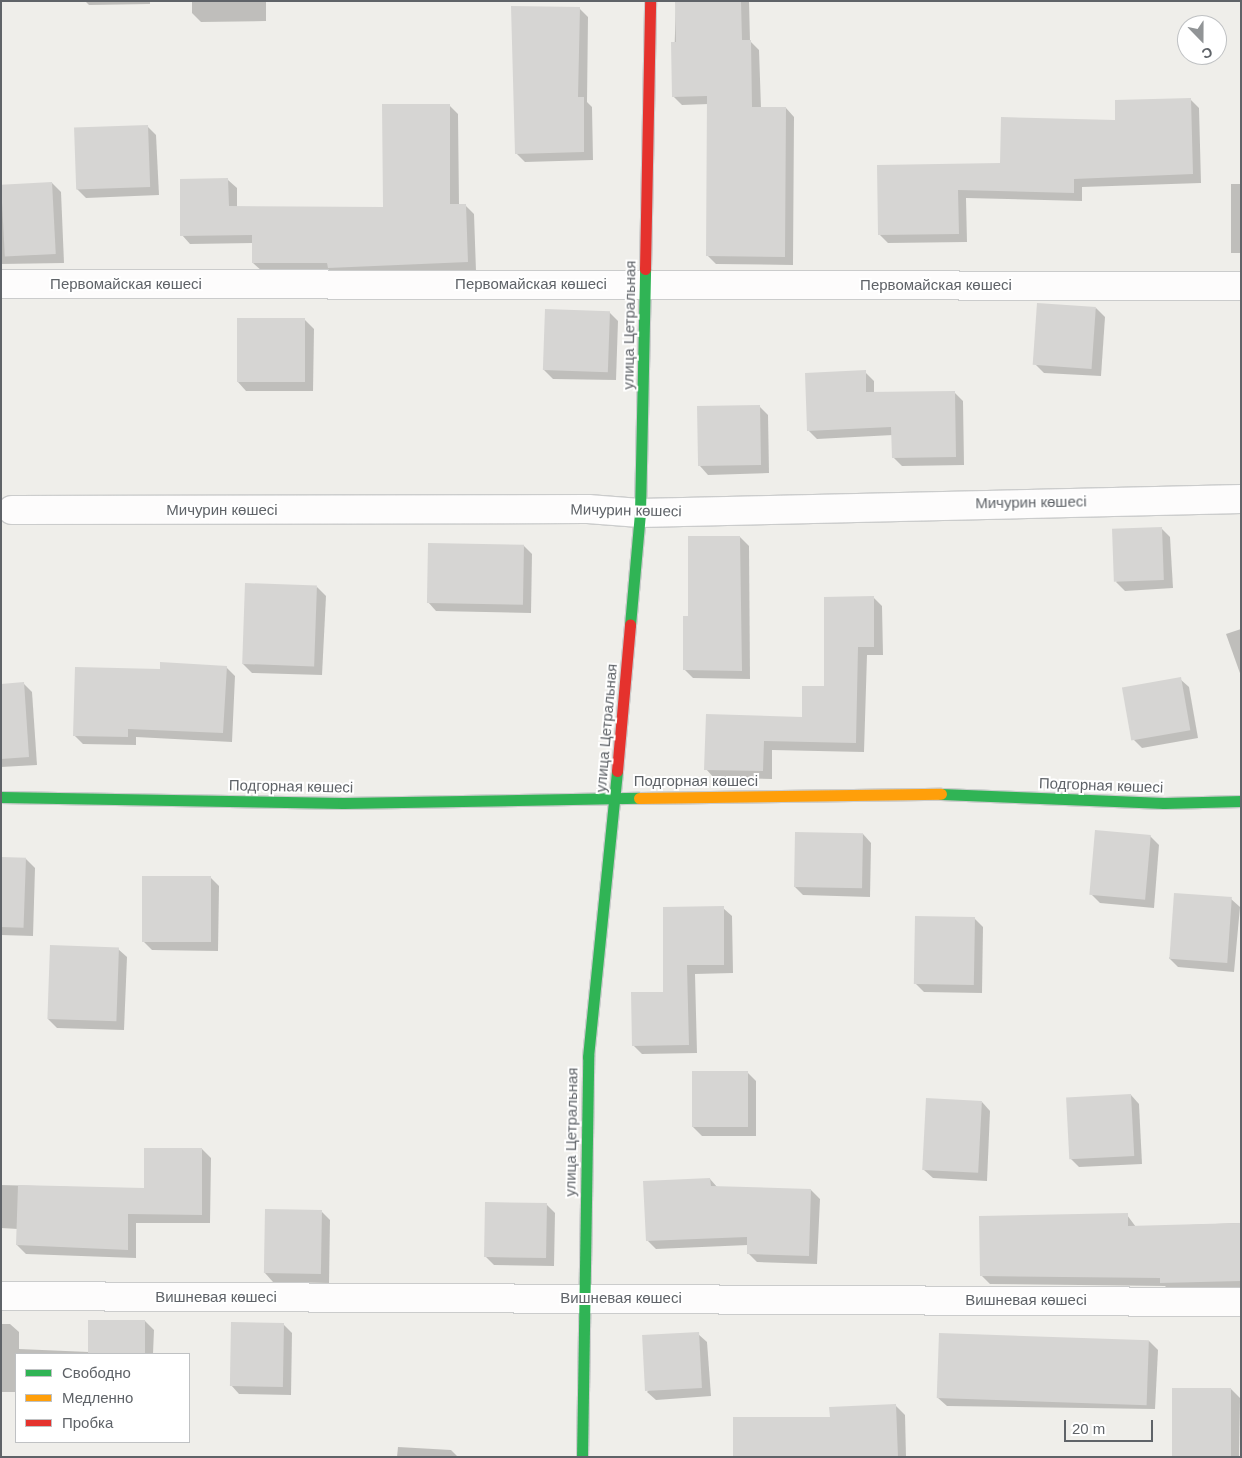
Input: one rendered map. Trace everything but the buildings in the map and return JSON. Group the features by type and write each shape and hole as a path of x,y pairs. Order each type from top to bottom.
{"street":[{"name":"улица Цетральная","path":"582,1457 582,1297 588,1057 615,796 640,513 650,1"},
{"name":"Первомайская көшесі","path":"1,284 1241,286"},
{"name":"Мичурин көшесі","path":"12,510 588,509 640,513 1241,499"},
{"name":"Подгорная көшесі","path":"1,797 343,802 615,796 916,793 1164,803 1241,801"},
{"name":"Вишневая көшесі","path":"1,1296 582,1297 1241,1302"}],"traffic: fast":[{"path":"630,625 640,513 645,269"},
{"path":"582,1457 588,1057 617,771"},
{"path":"941,794 1164,803 1241,801"},
{"path":"1,797 343,803 639,798"}],"traffic: slow":[{"path":"639,798 941,794"}],"traffic: jam":[{"path":"645,269 650,1"},
{"path":"617,771 630,625"}]}
